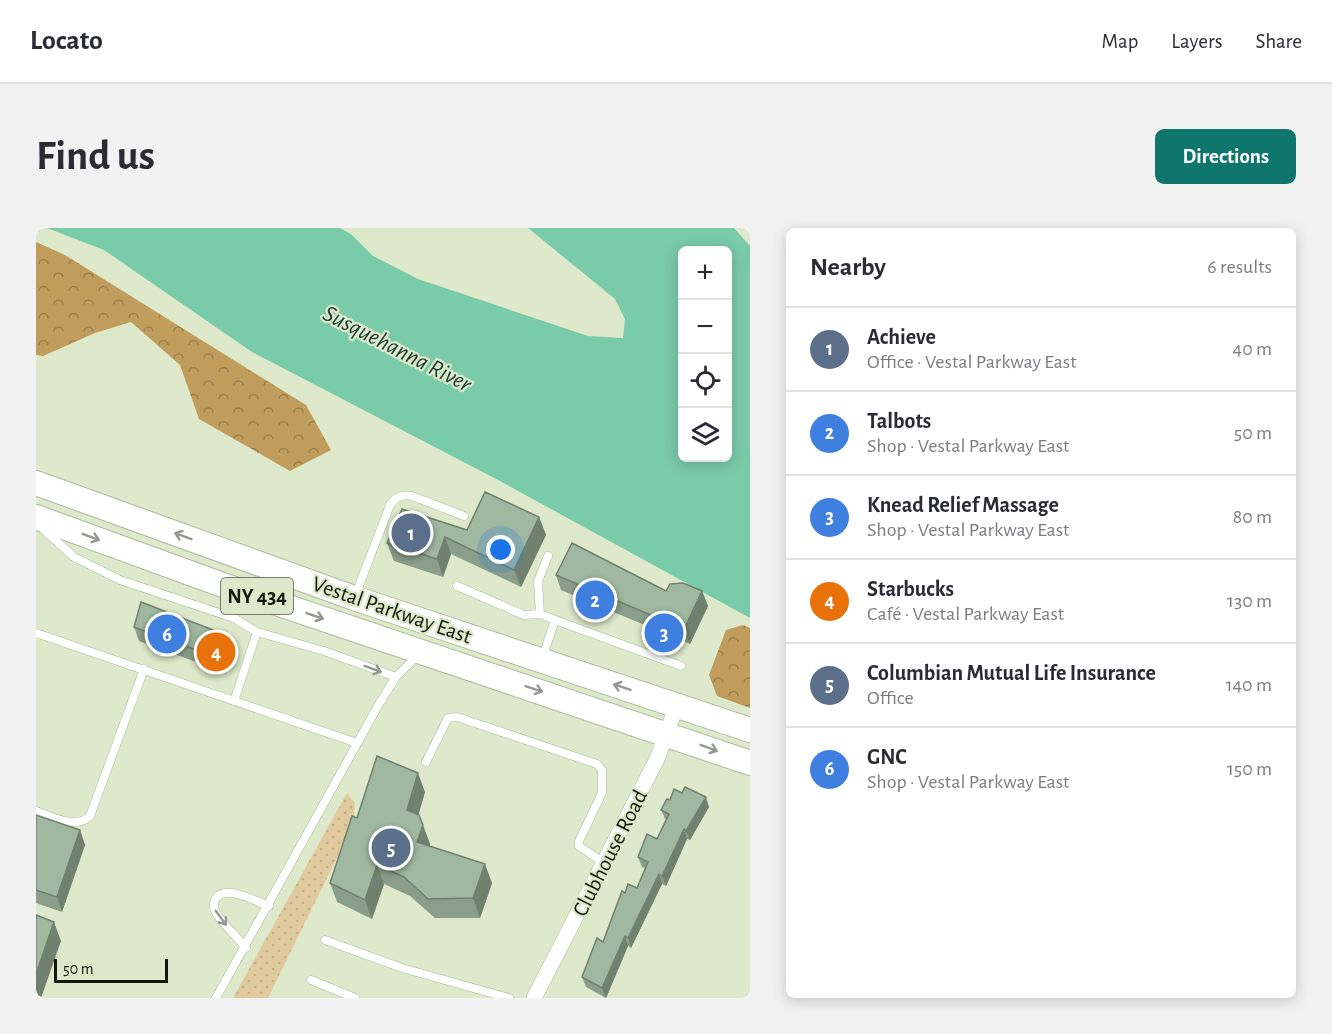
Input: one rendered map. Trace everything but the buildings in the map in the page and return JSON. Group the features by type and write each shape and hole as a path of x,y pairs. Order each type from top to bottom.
{"main road":[{"name":"Vestal Parkway East","path":"36,483 354,598 750,730"},
{"name":"Vestal Parkway East","path":"36,517 421,652 668,733 750,763"}],"street":[{"name":"Clubhouse Road","path":"534,998 605,863 668,733 677,705"}],"lane":[{"path":"354,598 390,505 395,498 404,495 412,496 464,516"},
{"path":"36,523 74,557 124,583 234,618 257,632 324,651 396,677"},
{"path":"540,614 538,581 548,556"},
{"path":"457,586 524,615 540,614 681,666"},
{"path":"542,661 555,620"},
{"path":"234,701 257,632"},
{"path":"36,633 357,743"},
{"path":"216,998 396,677 421,652"},
{"path":"36,811 73,823 86,820 90,816 144,669"},
{"path":"426,762 448,718 457,717 597,764 602,770 602,794 579,841 584,850 605,863"},
{"path":"246,948 218,916 214,906 216,899 222,894 232,893 269,906"},
{"path":"325,940 402,968 509,998"},
{"path":"311,980 355,998"}],"shaded area":[{"path":"347,793 355,803 353,825 268,998 233,998"}],"green space":[{"path":"36,242 65,255 306,405 331,450 290,471 199,419 180,365 131,322 95,333 43,356 36,355"},
{"path":"743,625 750,628 750,708 717,696 709,675 726,630"}],"water":[{"name":"Susquehanna River","path":"47,228 340,228 351,234 373,256 418,279 588,336 623,338 625,319 615,299 528,228 734,228 750,246 750,618 500,481 252,352 104,250"}],"place":[{"name":"Achieve","path":"411,533"},
{"name":"Talbots","path":"595,600"},
{"name":"Knead Relief Massage","path":"664,633"},
{"name":"GNC","path":"167,634"},
{"name":"Starbucks","path":"216,652"},
{"name":"Columbian Mutual Life Insurance","path":"391,848"}]}
